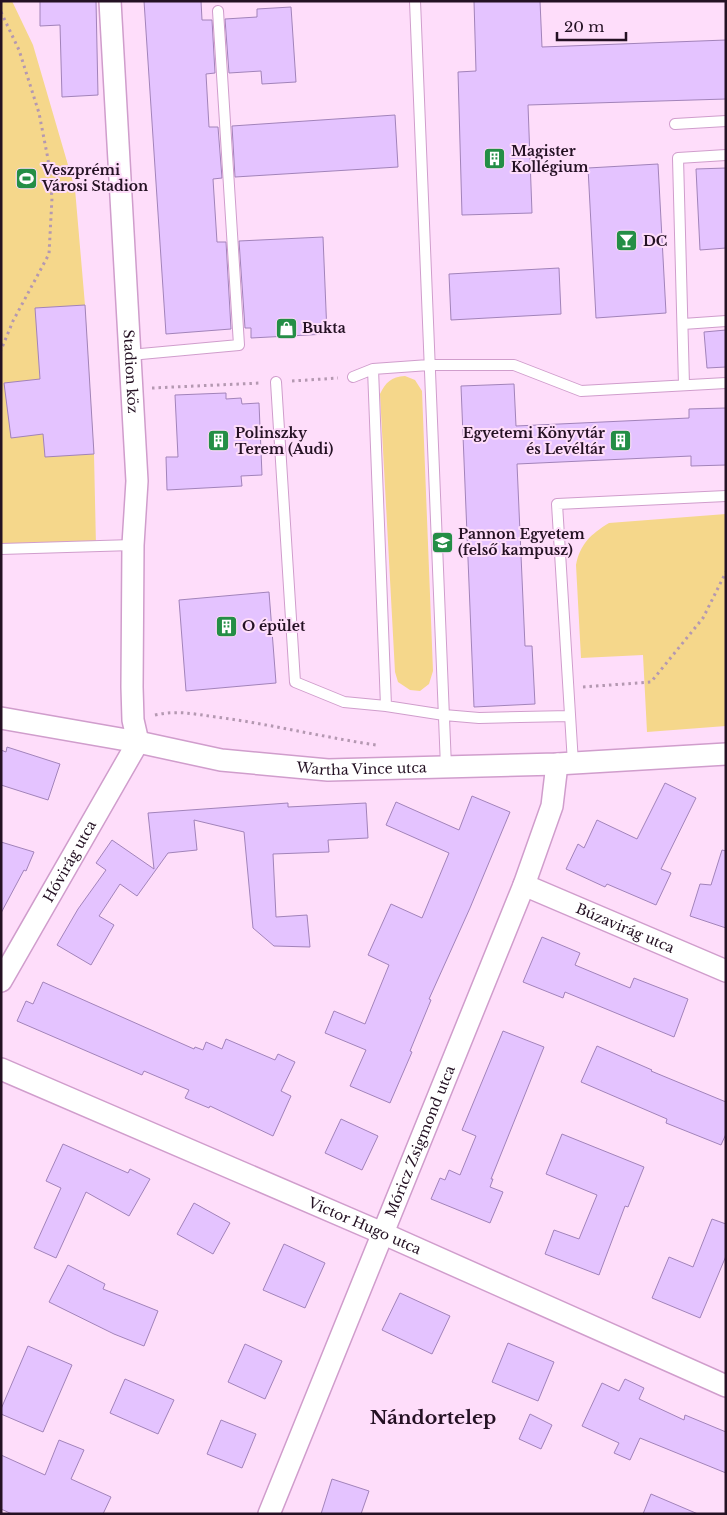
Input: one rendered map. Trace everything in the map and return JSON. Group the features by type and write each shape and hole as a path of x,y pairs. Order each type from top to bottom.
{"street":[{"name":"Stadion köz","path":"110,1 137,481 133,545 132,695 133,720 138,742"},
{"name":"Wartha Vince utca","path":"1,718 138,742 221,760 328,770 565,764 726,754"},
{"name":"Hóvirág utca","path":"1,981 138,742"},
{"name":"Móricz Zsigmond utca","path":"269,1514 524,885 565,764"},
{"name":"Búzavirág utca","path":"524,885 726,971"},
{"name":"Victor Hugo utca","path":"1,1069 382,1233 726,1386"}],"lane":[{"path":"414,1 446,767"},
{"path":"130,355 240,346 218,11"},
{"path":"675,124 726,121"},
{"path":"684,386 678,158 726,155"},
{"path":"682,324 726,321"},
{"path":"353,377 373,369 429,365 514,365 581,391 726,383"},
{"path":"373,369 386,706"},
{"path":"276,382 295,682 344,702 386,706 444,716 479,718 570,716"},
{"path":"565,764 570,716 557,504 726,496"},
{"path":"1,549 133,545"}],"path":[{"path":"1,12 19,50 40,113 52,198 49,254 13,320 1,350"},
{"path":"132,390 353,377"},
{"path":"569,688 651,682 703,618 726,572"}],"shaded area":[{"path":"1,1 12,1 33,45 75,189 85,305 94,454 96,546 1,549"},
{"path":"405,376 415,380 422,391 433,671 429,684 420,691 410,690 398,682 395,672 380,394 384,386 390,381"},
{"path":"726,514 726,726 647,732 643,655 581,658 576,565 580,551 587,540 609,523"}],"building":[{"path":"40,1 96,1 98,95 62,97 60,25 40,26"},
{"path":"144,1 201,1 202,20 212,20 215,73 206,74 209,127 218,127 222,178 213,179 217,242 226,242 231,329 166,334"},
{"name":"Magister Kollégium","path":"474,1 540,1 542,47 726,40 726,99 528,105 532,213 462,215 458,72 476,71"},
{"path":"291,7 296,82 262,84 261,71 229,73 225,19 257,17 257,9"},
{"path":"395,115 398,167 235,177 232,126"},
{"name":"DC","path":"658,164 666,313 596,318 588,168"},
{"path":"726,168 726,248 700,250 696,169"},
{"path":"323,237 327,334 251,338 251,328 245,328 239,241"},
{"path":"559,268 561,314 451,320 449,274"},
{"path":"85,305 94,454 45,457 43,434 11,438 4,383 40,379 35,308"},
{"path":"726,330 726,367 707,368 704,332"},
{"path":"514,384 516,426 689,418 689,409 726,408 726,465 691,466 691,456 517,464 525,646 532,646 535,704 474,707 461,386"},
{"name":"Polinszky Terem (Audi)","path":"226,393 226,399 241,398 242,404 259,403 262,475 241,476 242,486 167,490 166,457 178,457 175,395"},
{"name":"O épület","path":"269,592 276,683 186,691 179,600"},
{"path":"7,747 60,764 48,800 1,785 1,750 6,752"},
{"path":"665,783 696,798 661,869 671,873 656,905 607,884 605,887 566,869 578,844 584,848 597,820 637,839"},
{"path":"472,796 510,812 429,999 431,1000 410,1051 412,1052 390,1103 350,1086 366,1050 325,1033 334,1011 365,1024 389,965 368,955 391,904 422,918 449,853 386,825 396,802 459,830"},
{"path":"288,803 288,807 366,803 368,838 328,840 329,852 273,854 276,917 307,915 310,947 274,946 253,928 244,832 194,820 197,850 168,853 137,896 120,884 99,916 114,925 91,965 57,945 78,909 106,870 96,863 112,840 154,869 148,813"},
{"path":"1,842 34,852 26,871 24,870 1,913"},
{"path":"722,850 726,851 726,928 690,916 700,884 711,885"},
{"path":"542,937 580,953 575,965 630,988 634,978 688,999 674,1037 565,992 563,998 523,982"},
{"path":"43,982 194,1049 195,1047 203,1050 206,1042 222,1049 226,1039 275,1060 278,1054 295,1062 281,1091 291,1096 273,1136 210,1106 209,1108 185,1098 189,1090 144,1071 142,1075 17,1021 26,1001 33,1004"},
{"path":"503,1031 544,1047 491,1179 493,1179 490,1187 503,1192 490,1223 431,1199 440,1178 445,1180 449,1170 460,1175 476,1136 462,1130"},
{"path":"597,1046 726,1102 726,1134 721,1145 666,1123 667,1119 581,1082"},
{"path":"341,1119 378,1136 362,1170 325,1153"},
{"path":"562,1134 644,1167 628,1207 625,1206 599,1275 545,1254 554,1230 579,1239 597,1195 546,1174"},
{"path":"63,1144 128,1173 130,1169 150,1179 129,1216 86,1192 56,1258 34,1248 61,1188 46,1181"},
{"path":"194,1203 230,1223 213,1254 177,1234"},
{"path":"712,1219 726,1224 726,1256 700,1318 652,1298 669,1257 693,1267"},
{"path":"284,1244 325,1263 305,1308 263,1290"},
{"path":"68,1265 105,1284 103,1289 158,1311 144,1346 114,1334 49,1302"},
{"path":"400,1293 450,1316 432,1354 382,1330"},
{"path":"508,1343 554,1362 538,1401 492,1382"},
{"path":"245,1344 282,1361 265,1399 228,1382"},
{"path":"28,1346 72,1365 43,1432 1,1414 1,1409"},
{"path":"125,1379 174,1400 158,1434 110,1413"},
{"path":"625,1379 644,1388 639,1399 684,1420 685,1415 726,1432 726,1473 640,1438 630,1460 614,1453 619,1443 582,1426 602,1383 619,1391"},
{"path":"530,1414 552,1425 541,1449 519,1439"},
{"path":"221,1420 256,1434 242,1468 207,1454"},
{"path":"59,1440 84,1450 71,1479 111,1497 103,1514 12,1514 1,1509 1,1455 45,1475"},
{"path":"332,1479 369,1491 361,1514 321,1514"},
{"path":"651,1494 698,1514 643,1514"}],"place":[{"name":"Magister Kollégium","path":"495,159"},
{"name":"Veszprémi Városi Stadion","path":"26,178"},
{"name":"DC","path":"627,241"},
{"name":"Bukta","path":"286,328"},
{"name":"Polinszky Terem (Audi)","path":"219,441"},
{"name":"Egyetemi Könyvtár és Levéltár","path":"621,441"},
{"name":"Pannon Egyetem (felső kampusz)","path":"442,542"},
{"name":"O épület","path":"226,626"}],"district":[{"name":"Nándortelep","path":"433,1417"}]}
